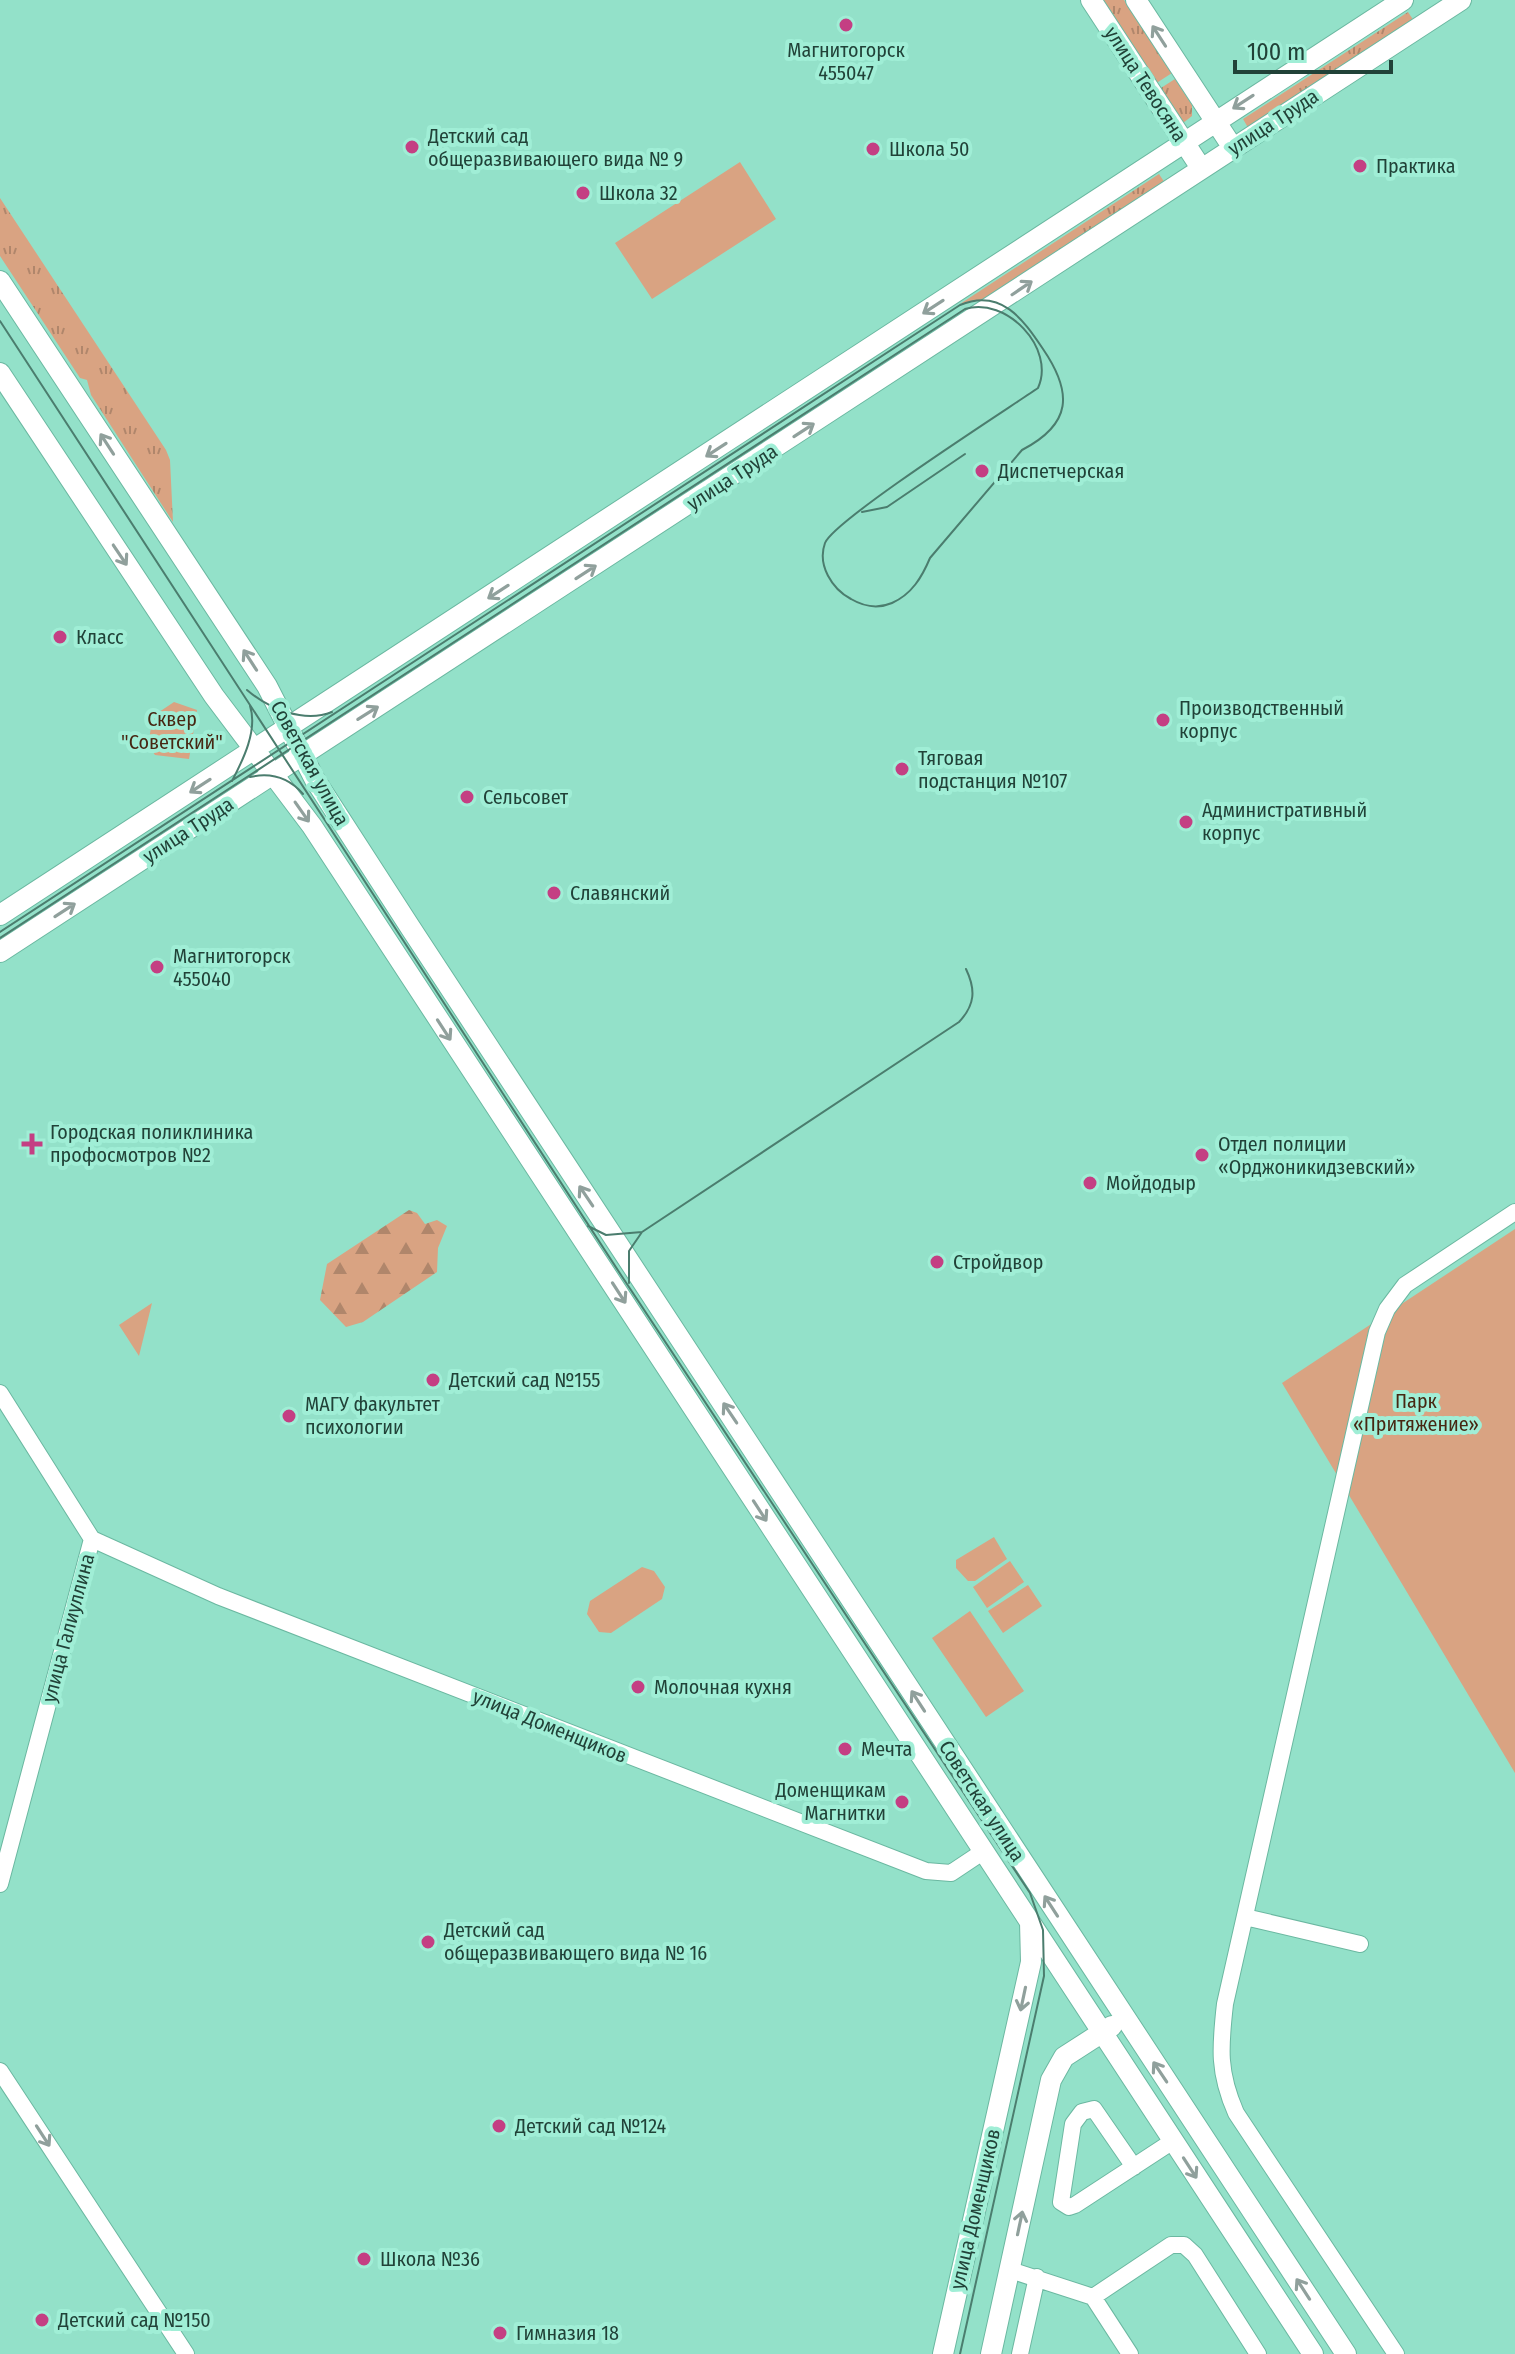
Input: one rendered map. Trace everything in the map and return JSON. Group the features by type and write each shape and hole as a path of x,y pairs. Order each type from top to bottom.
{"main road":[{"name":"улица Тевосяна","path":"1091,0 1201,168"},
{"name":"улица Тевосяна","path":"1136,0 1233,148"},
{"name":"улица Труда","path":"0,915 1403,0"},
{"name":"улица Труда","path":"0,952 1461,0"},
{"name":"Советская улица","path":"0,281 256,668 302,756 410,927 1346,2354"},
{"name":"Советская улица","path":"0,373 196,670 312,826 1313,2354"},
{"path":"598,1262 619,1246"},
{"name":"улица Доменщиков","path":"984,1851 1006,1837"},
{"name":"улица Доменщиков","path":"943,2354 1031,1962 1030,1922"},
{"path":"991,2354 1051,2080 1064,2057 1124,2018"}],"street":[{"path":"1396,2354 1236,2113 1223,2083 1220,2051 1225,2004 1377,1332 1387,1309 1405,1285 1515,1212"},
{"name":"улица Галиуллина","path":"0,1393 92,1539 0,1884"},
{"name":"улица Доменщиков","path":"92,1539 218,1596 926,1871 951,1873 984,1851"},
{"path":"1245,1917 1360,1944"},
{"path":"0,2071 186,2354"},
{"path":"1134,2167 1094,2109 1082,2112 1073,2124 1061,2202 1069,2207 1075,2205 1134,2167 1173,2141"},
{"path":"1093,2297 1171,2245 1184,2245 1195,2255 1258,2354"},
{"path":"1010,2270 1093,2297 1130,2354"},
{"path":"1020,2354 1037,2277"}],"green space":[{"path":"1100,0 1124,0 1172,73 1155,84"},
{"path":"1408,12 1416,24 1250,131 1243,119"},
{"path":"1175,79 1192,105 1192,116 1183,123 1153,93"},
{"path":"740,162 776,219 652,299 615,243"},
{"path":"1159,174 1167,186 988,298 960,304"},
{"path":"0,198 166,450 170,460 173,522 91,395 87,380 80,378 0,256"},
{"name":"Сквер \"Советский\"","path":"174,702 197,710 189,759 155,755 148,745 153,716"},
{"path":"409,1210 417,1213 425,1224 437,1220 447,1226 438,1248 437,1272 363,1322 346,1327 320,1300 327,1264"},
{"name":"Парк «Притяжение»","path":"1515,1229 1515,1773 1282,1383"},
{"path":"152,1303 139,1356 119,1325"},
{"path":"994,1537 1007,1559 975,1581 968,1581 956,1568 956,1560"},
{"path":"1010,1561 1024,1582 987,1608 973,1587"},
{"path":"642,1567 654,1571 665,1587 662,1599 611,1633 599,1632 587,1614 590,1601"},
{"path":"1028,1585 1042,1606 1003,1633 988,1611"},
{"path":"970,1611 1024,1691 986,1717 932,1638"}],"tram line":[{"path":"0,932 960,305 987,300 1009,309 1027,327 1053,365 1063,393 1059,418 1051,429 1022,450 930,558 916,584 899,599 887,605 871,606 844,595 832,583 825,568 825,543 835,531 888,490 1038,388 1042,373 1034,342 1011,318 996,310 981,307 965,309 0,938"},
{"path":"0,321 621,1275 1030,1893 1043,1930 1044,1976 960,2354"},
{"path":"862,512 887,507 965,454"},
{"path":"247,690 287,712 310,716 332,712"},
{"path":"232,781 251,735 250,706"},
{"path":"250,777 266,775 280,778 303,794"},
{"path":"629,1283 629,1251 642,1232 959,1022 968,1010 972,997 966,969"},
{"path":"588,1226 606,1235 642,1232"}],"place":[{"name":"Магнитогорск 455047","path":"846,25"},
{"name":"Детский сад общеразвивающего вида № 9","path":"412,147"},
{"name":"Школа 50","path":"873,149"},
{"name":"Практика","path":"1360,166"},
{"name":"Школа 32","path":"583,193"},
{"name":"Диспетчерская","path":"982,471"},
{"name":"Класс","path":"60,637"},
{"name":"Производственный корпус","path":"1163,720"},
{"name":"Тяговая подстанция №107","path":"902,769"},
{"name":"Сельсовет","path":"467,797"},
{"name":"Административный корпус","path":"1186,822"},
{"name":"Славянский","path":"554,893"},
{"name":"Магнитогорск 455040","path":"157,967"},
{"name":"Городская поликлиника профосмотров №2","path":"32,1144"},
{"name":"Отдел полиции «Орджоникидзевский»","path":"1202,1155"},
{"name":"Мойдодыр","path":"1090,1183"},
{"name":"Стройдвор","path":"937,1262"},
{"name":"Детский сад №155","path":"433,1380"},
{"name":"МАГУ факультет психологии","path":"289,1416"},
{"name":"Молочная кухня","path":"638,1687"},
{"name":"Мечта","path":"845,1749"},
{"name":"Доменщикам Магнитки","path":"902,1802"},
{"name":"Детский сад общеразвивающего вида № 16","path":"428,1942"},
{"name":"Детский сад №124","path":"499,2126"},
{"name":"Школа №36","path":"364,2259"},
{"name":"Детский сад №150","path":"42,2320"},
{"name":"Гимназия 18","path":"500,2333"}]}
